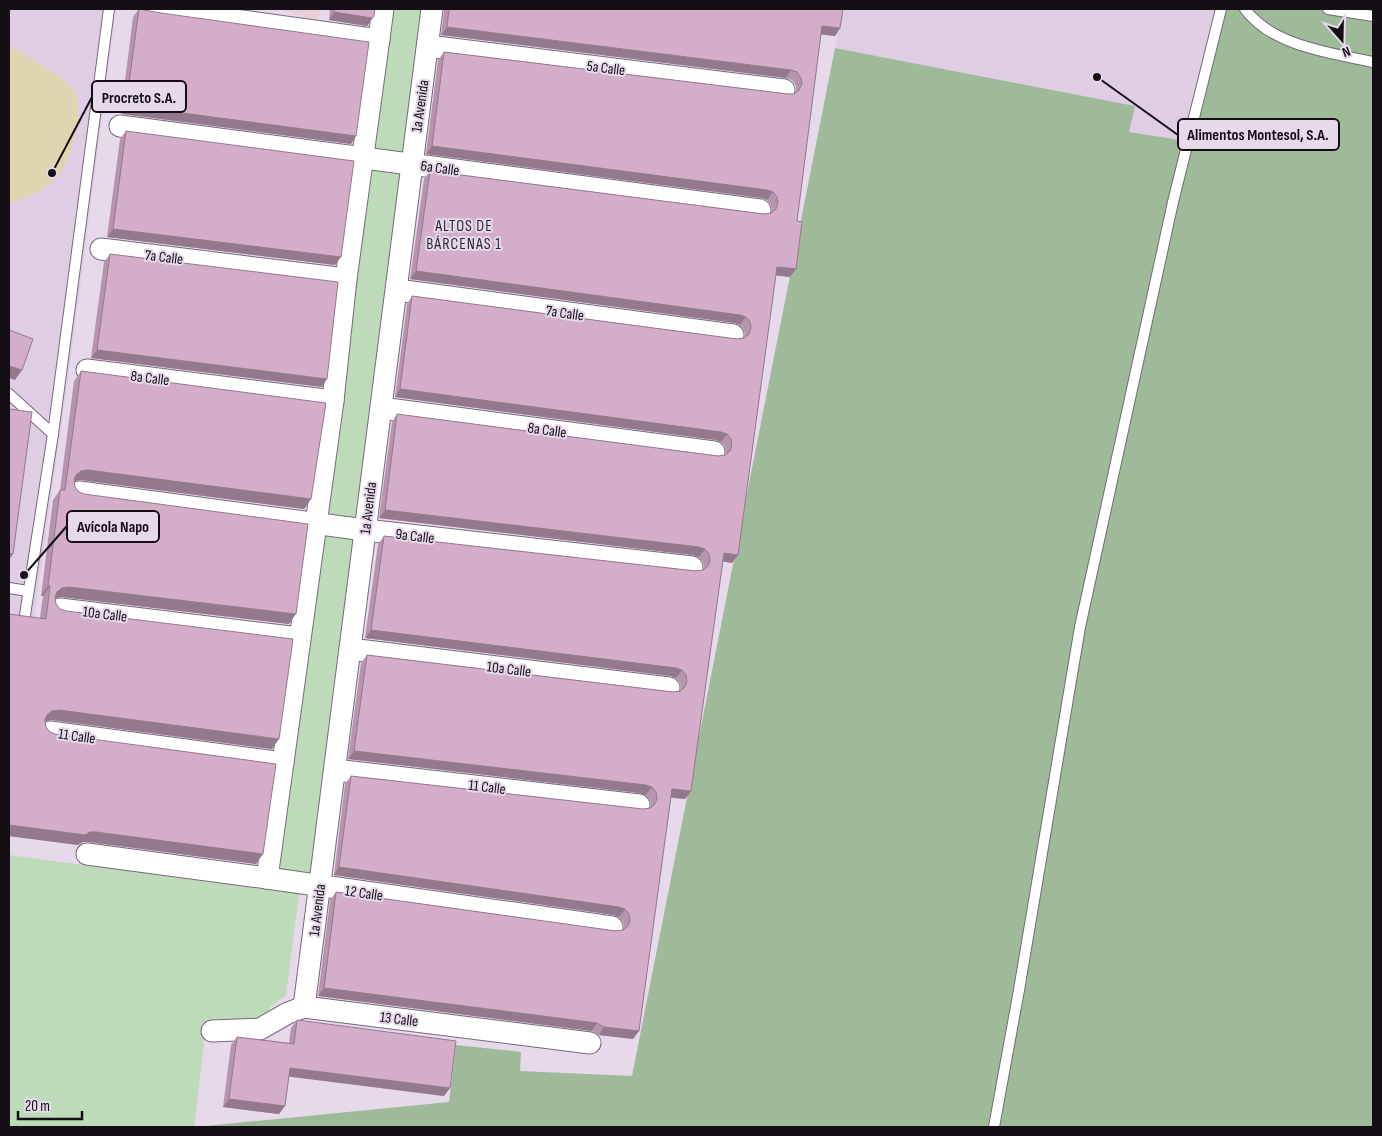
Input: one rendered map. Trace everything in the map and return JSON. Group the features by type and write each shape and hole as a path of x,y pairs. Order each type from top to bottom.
{"street":[{"path":"157,9 379,40"},
{"path":"267,878 383,9"},
{"name":"1a Avenida","path":"304,1007 432,9"},
{"name":"5a Calle","path":"428,46 784,90"},
{"name":"6a Calle","path":"120,126 760,210"},
{"name":"7a Calle","path":"101,249 346,279"},
{"name":"7a Calle","path":"397,290 733,335"},
{"name":"8a Calle","path":"87,370 332,401"},
{"name":"8a Calle","path":"381,408 714,452"},
{"name":"9a Calle","path":"79,492 365,530 692,567"},
{"name":"10a Calle","path":"60,608 299,638"},
{"name":"10a Calle","path":"350,649 669,688"},
{"name":"11 Calle","path":"50,732 283,763"},
{"name":"11 Calle","path":"335,770 639,805"},
{"name":"12 Calle","path":"87,854 612,928"},
{"path":"212,1031 260,1029 304,1007"},
{"name":"13 Calle","path":"304,1007 590,1043"}],"lane":[{"path":"25,615 53,434 109,9"},
{"path":"994,1127 1080,627 1173,202 1221,9"},
{"path":"1328,9 1373,16"},
{"path":"1250,11 1273,33 1312,50 1373,62"},
{"path":"9,394 53,434"},
{"path":"9,588 28,591"}],"shaded area":[{"path":"9,9 116,9 71,358 9,792"},
{"path":"280,9 321,9 316,21"},
{"path":"843,9 1226,9 1194,142 1128,132 1135,106 835,48"}],"green space":[{"path":"383,9 432,9 320,887 267,878"},
{"path":"1226,9 1373,9 1373,1127 195,1127 449,1102 456,1045 521,1052 520,1071 632,1076 835,48 1135,106 1129,132 1193,142"},
{"path":"9,855 299,894 286,995 270,1007 267,1025 207,1019 194,1127 9,1127"}],"sand":[{"path":"9,45 54,72 69,85 77,99 78,123 67,161 56,178 40,190 9,203"}],"building":[{"path":"139,9 369,42 356,136 126,105"},
{"path":"335,9 375,9 372,18 334,12"},
{"path":"449,9 843,9 840,28 822,26 797,221 802,222 796,269 777,267 738,555 724,553 691,791 672,789 639,1031 604,1027 597,1023 324,988 336,892 616,931 623,930 630,921 629,914 625,909 619,907 339,867 351,776 643,809 650,808 657,799 656,792 652,787 646,785 354,751 367,655 673,692 680,691 687,682 686,675 682,670 676,668 371,630 384,536 696,571 703,570 710,561 709,554 705,549 699,547 385,510 397,414 718,456 725,455 730,451 732,445 731,439 727,434 721,432 400,389 412,296 737,339 744,338 749,334 751,328 750,322 746,317 740,315 416,271 430,171 764,214 771,213 776,209 778,203 777,197 773,192 767,190 432,146 444,52 788,94 794,94 799,90 802,84 801,78 797,72 791,70 447,27"},
{"path":"126,131 354,161 341,257 113,229"},
{"path":"110,254 338,282 327,379 97,350"},
{"path":"9,330 33,339 22,370 9,366"},
{"path":"81,371 326,403 311,499 88,470 81,471 74,480 75,487 84,494 308,524 296,614 69,587 62,588 55,597 56,604 60,609 66,611 293,639 279,739 59,710 52,711 45,720 46,727 55,734 276,764 263,854 96,832 90,832 85,835 9,825 9,614 46,619 50,586 48,586 60,490 65,490"},
{"path":"9,409 32,412 13,554 9,553"},
{"path":"297,1020 456,1041 450,1088 290,1068 285,1106 229,1099 237,1037 294,1044"}],"place":[{"name":"Alimentos Montesol, S.A.","path":"1097,77"},
{"name":"Procreto S.A.","path":"52,173"},
{"name":"Avícola Napo","path":"24,575"}],"district":[{"name":"ALTOS DE BÁRCENAS 1","path":"464,234"}]}
